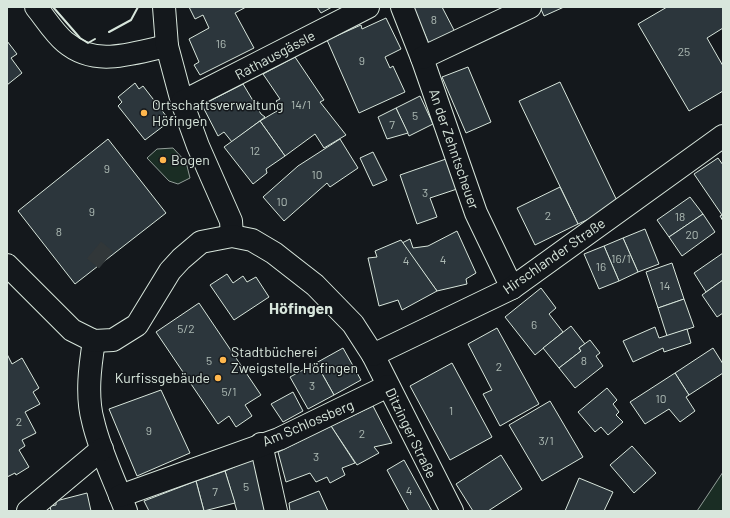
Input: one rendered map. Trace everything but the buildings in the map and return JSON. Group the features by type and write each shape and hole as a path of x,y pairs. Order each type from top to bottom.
{"street":[{"path":"36,7 64,42 82,54 104,58 167,46"},
{"path":"7,265 72,330 94,341 113,340 137,324 170,271 181,258 201,242 232,236 231,221 198,146 182,102 167,46 164,7"},
{"name":"Rathausgässle","path":"182,102 368,7"},
{"name":"An der Zehntscheuer","path":"402,7 422,58 476,212 512,288"},
{"path":"422,58 530,7"},
{"name":"Hirschlander Straße","path":"372,355 512,288 723,136"},
{"name":"Ditzinger Straße","path":"232,236 252,240 274,253 315,285 353,324 372,355 452,511"},
{"path":"94,341 91,359 90,394 92,420 123,503"},
{"name":"Am Schlossberg","path":"123,503 227,456 279,439 388,386"},
{"path":"261,444 276,511"},
{"path":"28,511 102,449"}],"green space":[{"path":"173,148 186,162 190,178 178,184 169,181 147,158 157,149"},
{"path":"723,472 723,511 697,511"}],"tunnel":[{"path":"94,250 106,260"}],"wall":[{"path":"53,7 80,38 88,43 95,39"},
{"path":"109,32 131,20 138,7"}],"place":[{"name":"Ortschaftsverwaltung Höfingen","path":"144,113"},
{"name":"Bogen","path":"163,160"},
{"name":"Stadtbücherei Zweigstelle Höfingen","path":"223,360"},
{"name":"Kurfissgebäude","path":"218,378"}],"district":[{"name":"Höfingen","path":"301,308"}]}
